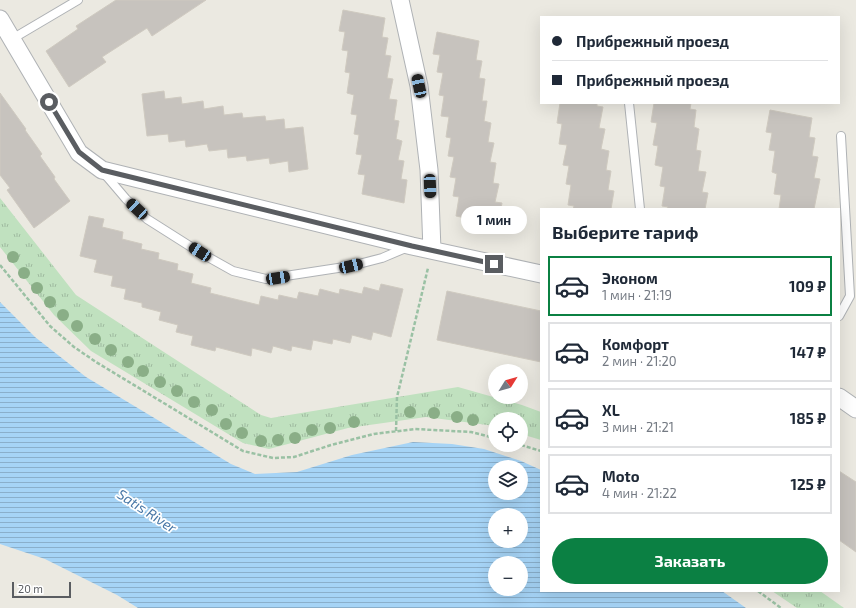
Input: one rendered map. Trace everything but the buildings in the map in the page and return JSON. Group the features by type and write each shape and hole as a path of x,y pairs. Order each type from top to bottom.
{"street":[{"path":"400,0 420,93 429,170 432,250"},
{"path":"0,19 79,152 102,170 412,246 540,274"},
{"path":"840,398 856,409"}],"lane":[{"path":"12,39 78,0"},
{"path":"629,104 640,208"},
{"path":"840,314 850,296 841,136"},
{"path":"102,170 126,199 147,219 233,271 266,279 351,266 382,258 412,246"}],"path":[{"path":"396,431 397,397 432,250"},
{"path":"0,265 50,326 74,346 96,362 243,451 273,458 294,457 338,443 374,434 415,428 471,432 488,436"},
{"path":"528,447 540,451"},
{"path":"759,592 781,608"}],"green space":[{"path":"0,198 76,295 261,415 271,418 458,387 488,395 488,404 518,404 540,412 540,440 528,436 528,412 488,412 488,425 426,417 348,428 269,449 243,443 91,351 54,315 0,247"},
{"path":"773,592 821,592 844,608 797,608"}],"water":[{"name":"Satis River","path":"0,302 35,337 86,377 231,464 255,474 297,472 352,455 413,442 452,444 484,449 488,450 488,452 493,452 518,460 488,460 488,500 528,500 528,464 540,470 540,592 723,592 746,608 138,608 117,595 45,559 0,544"}],"route":[{"path":"49,102 79,152 102,170 348,229 412,246 494,264"}]}
